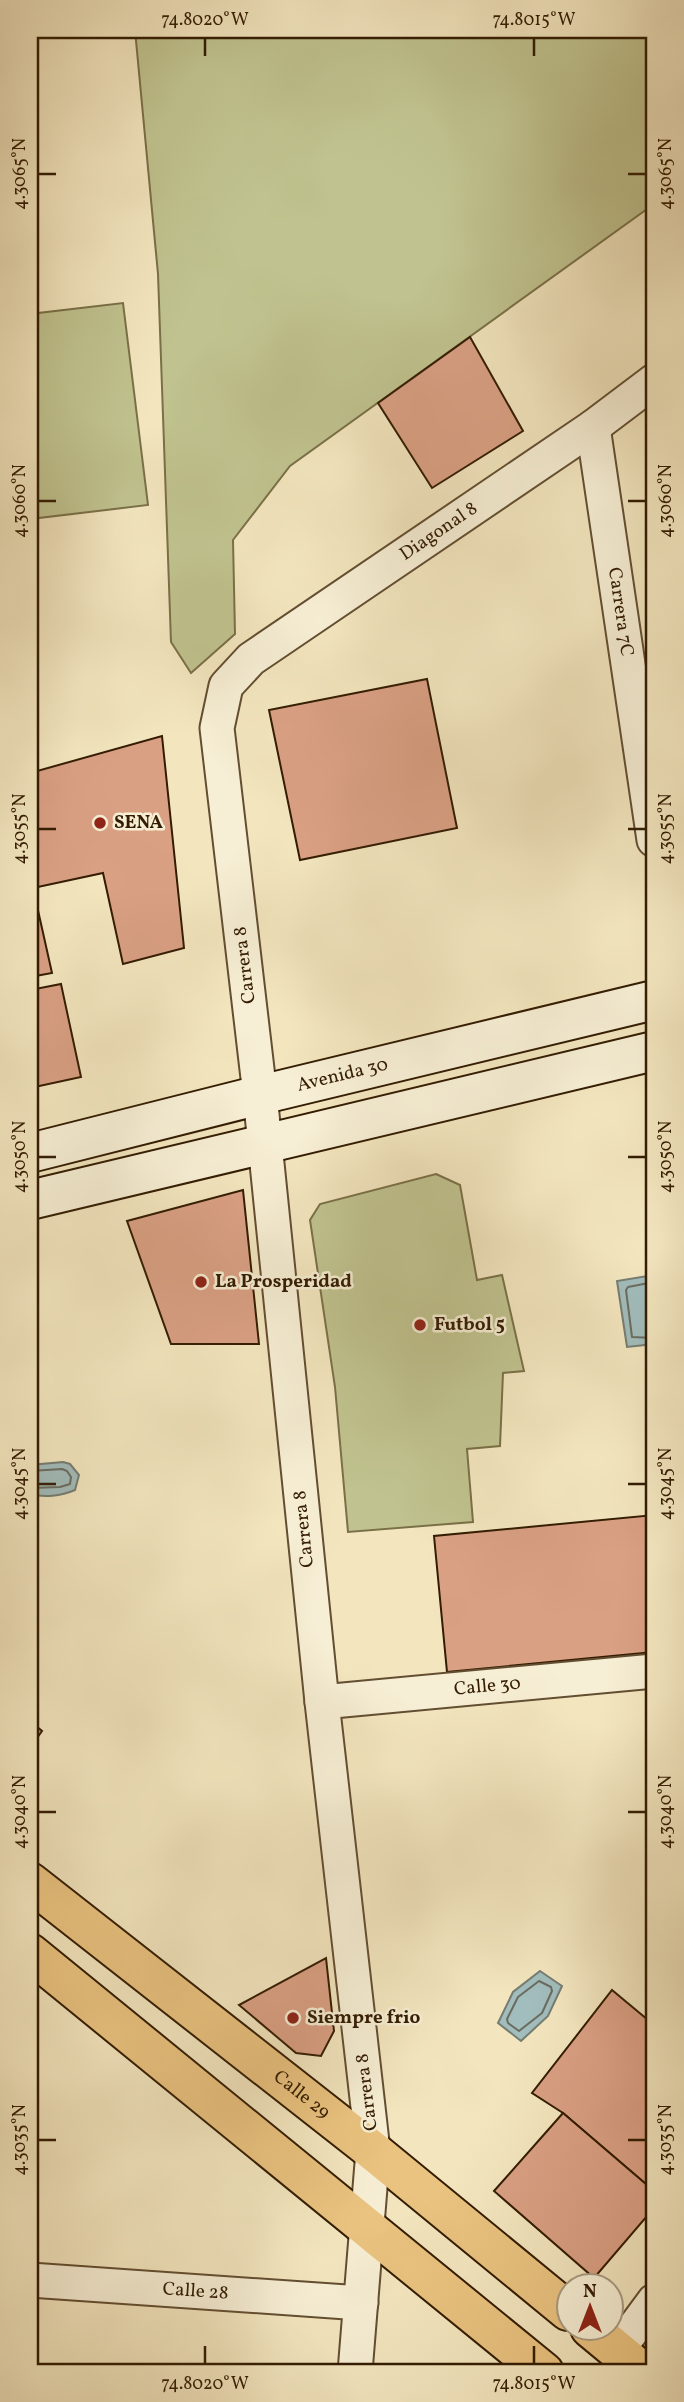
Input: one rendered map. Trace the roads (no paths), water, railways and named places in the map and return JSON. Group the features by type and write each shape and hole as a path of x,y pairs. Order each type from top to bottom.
{"main road":[{"name":"Calle 29","path":"30,1882 373,2151 554,2299"},
{"path":"30,1953 544,2372"}],"street":[{"name":"Diagonal 8","path":"226,686 251,659 593,427 654,381"},
{"name":"Carrera 7C","path":"593,427 654,840"},
{"name":"Carrera 8","path":"226,686 217,727 260,1094 322,1702 373,2151 355,2372"},
{"name":"Avenida 30","path":"30,1153 260,1094 654,1000"},
{"path":"30,1200 654,1051"},
{"name":"Calle 30","path":"322,1702 654,1671"},
{"name":"Calle 28","path":"30,2280 361,2303"},
{"path":"617,2351 654,2301"}],"water":[{"path":"654,1275 654,1344 627,1347 617,1281"},
{"path":"63,1462 70,1464 79,1475 75,1490 52,1496 30,1494 30,1465"},
{"path":"540,1971 562,1986 548,2016 521,2041 498,2023 513,1992"}],"place":[{"name":"SENA","path":"100,823"},
{"name":"La Prosperidad","path":"201,1282"},
{"name":"Futbol 5","path":"420,1325"},
{"name":"Siempre frio","path":"293,2018"}]}
